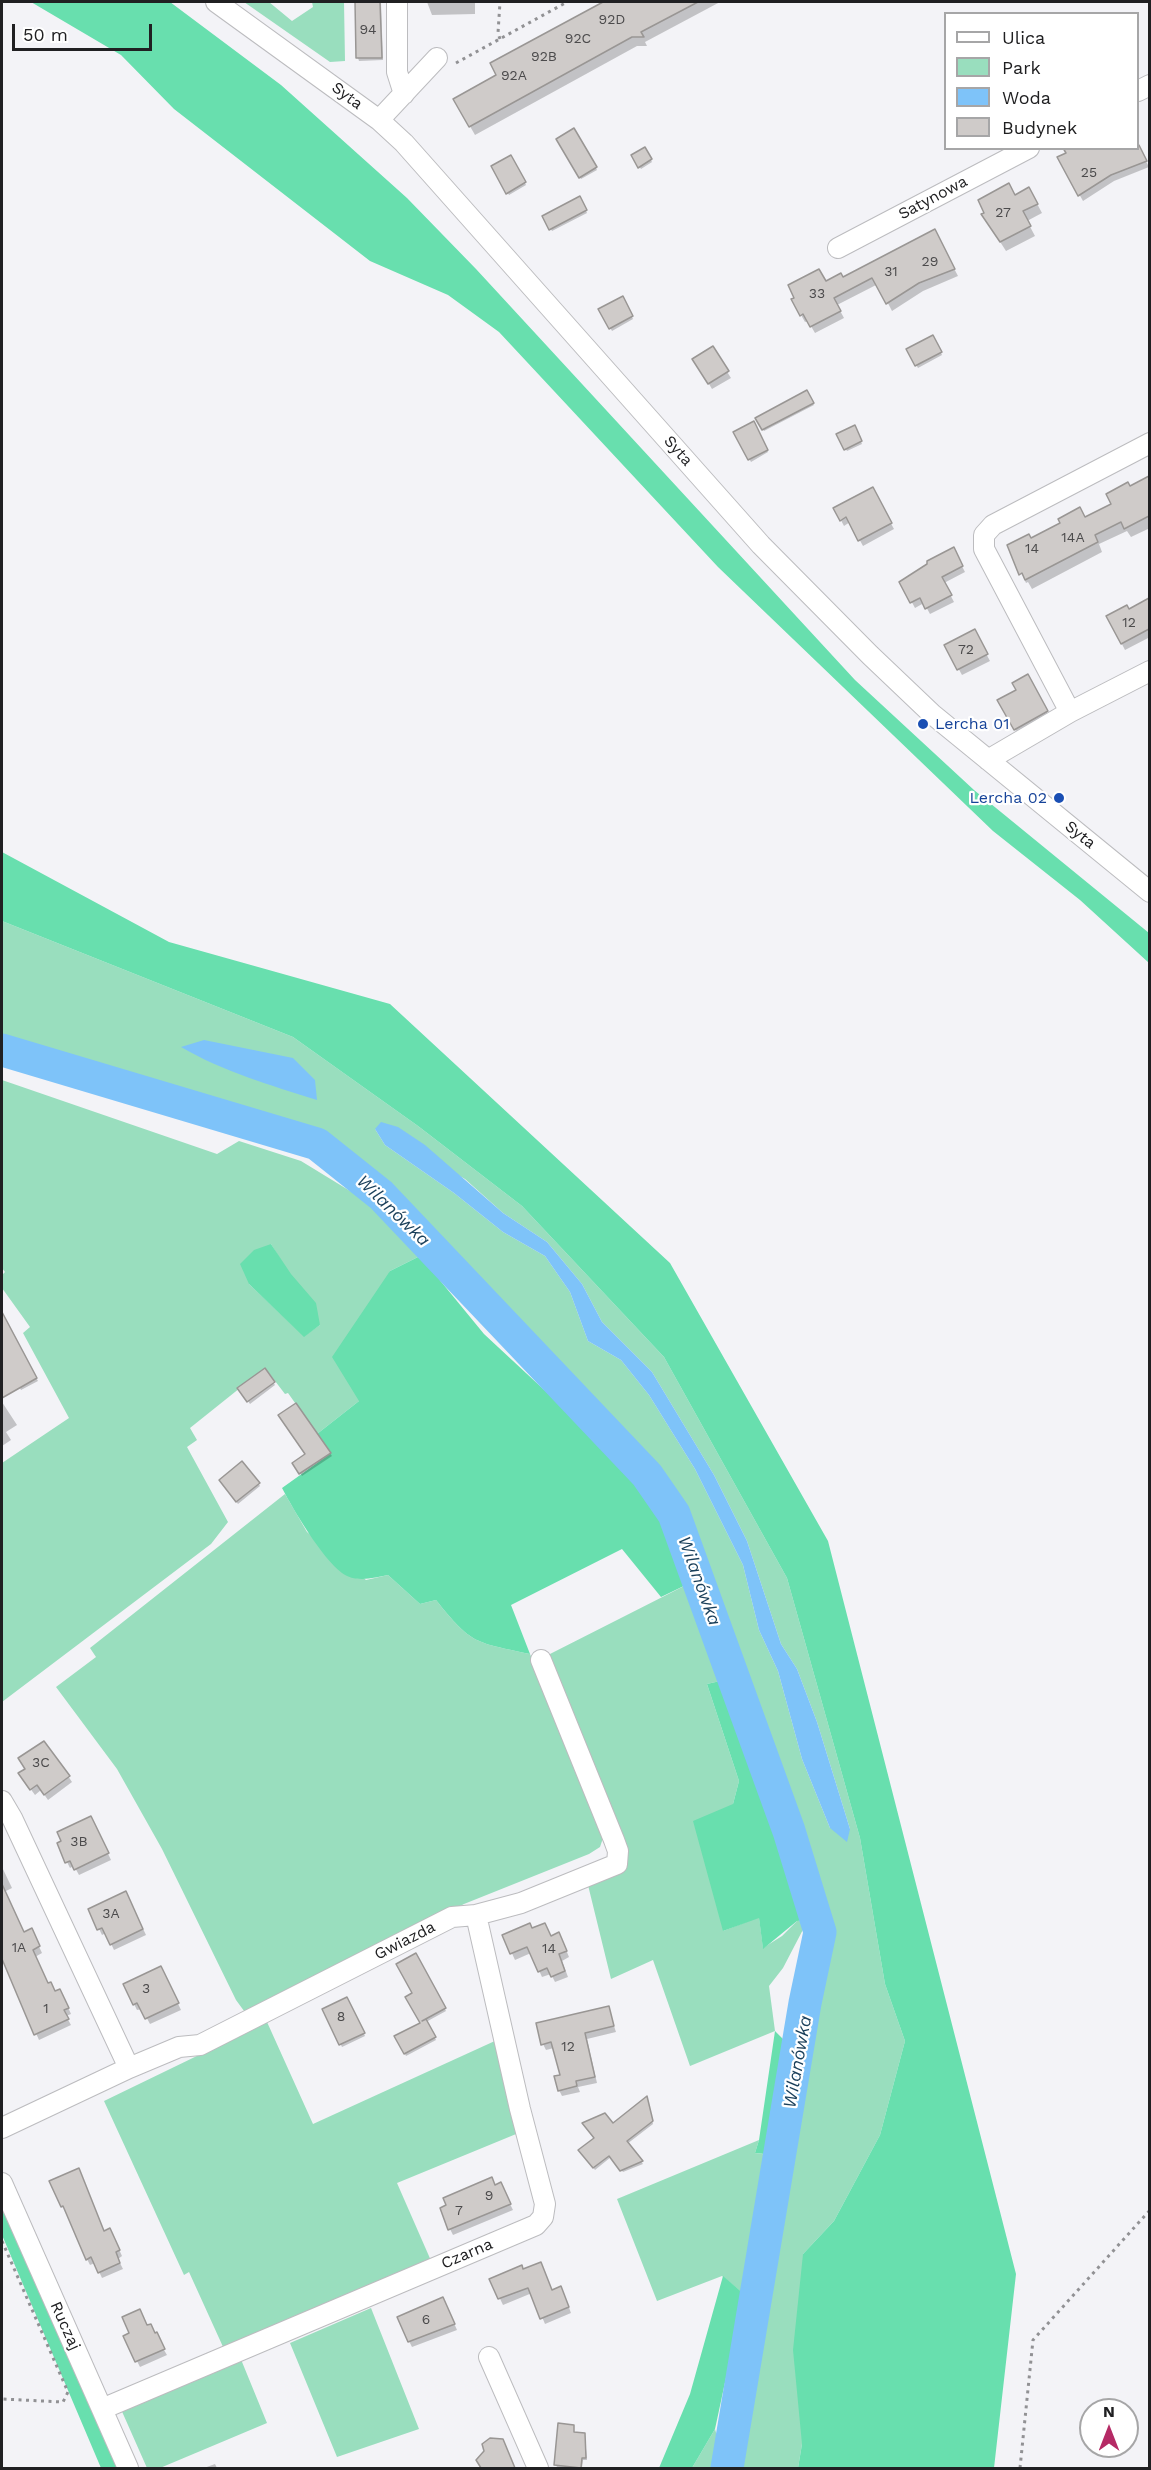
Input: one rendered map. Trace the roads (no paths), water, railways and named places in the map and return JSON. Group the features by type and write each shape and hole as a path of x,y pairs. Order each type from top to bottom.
{"street":[{"name":"Syta","path":"216,2 379,120 419,160 761,545 916,700 1149,892"},
{"path":"397,2 397,72 404,94"},
{"path":"379,120 404,94 446,61"},
{"name":"Satynowa","path":"838,248 1025,150"},
{"path":"1070,712 984,549 984,535 993,525 1149,443"},
{"path":"988,760 1070,712 1149,671"},
{"name":"Gwiazda","path":"2,2128 179,2047 200,2045 452,1917 476,1915 521,1903 611,1867 618,1860 614,1840 541,1660"},
{"path":"2,1801 129,2068"},
{"name":"Czarna","path":"102,2409 536,2225 543,2217 545,2204 520,2109 476,1915"},
{"name":"Ruczaj","path":"2,2183 128,2469"},
{"path":"489,2357 538,2469"}],"water":[{"path":"204,1040 293,1058 315,1080 317,1100 231,1071 181,1047"},
{"path":"381,1122 398,1127 425,1145 503,1213 547,1242 582,1284 602,1322 652,1372 714,1475 747,1541 781,1644 797,1669 817,1722 850,1829 847,1842 830,1828 802,1759 778,1671 759,1630 743,1565 695,1469 649,1395 621,1360 588,1341 570,1292 545,1256 503,1232 454,1193 385,1145 375,1129"}],"waterway":[{"name":"Wilanówka","path":"2,1050 317,1144 381,1195 647,1475 674,1514 789,1831 820,1932 805,2003 727,2468"}],"place":[{"name":"Lercha 01","path":"923,724"},
{"name":"Lercha 02","path":"1059,798"}]}
